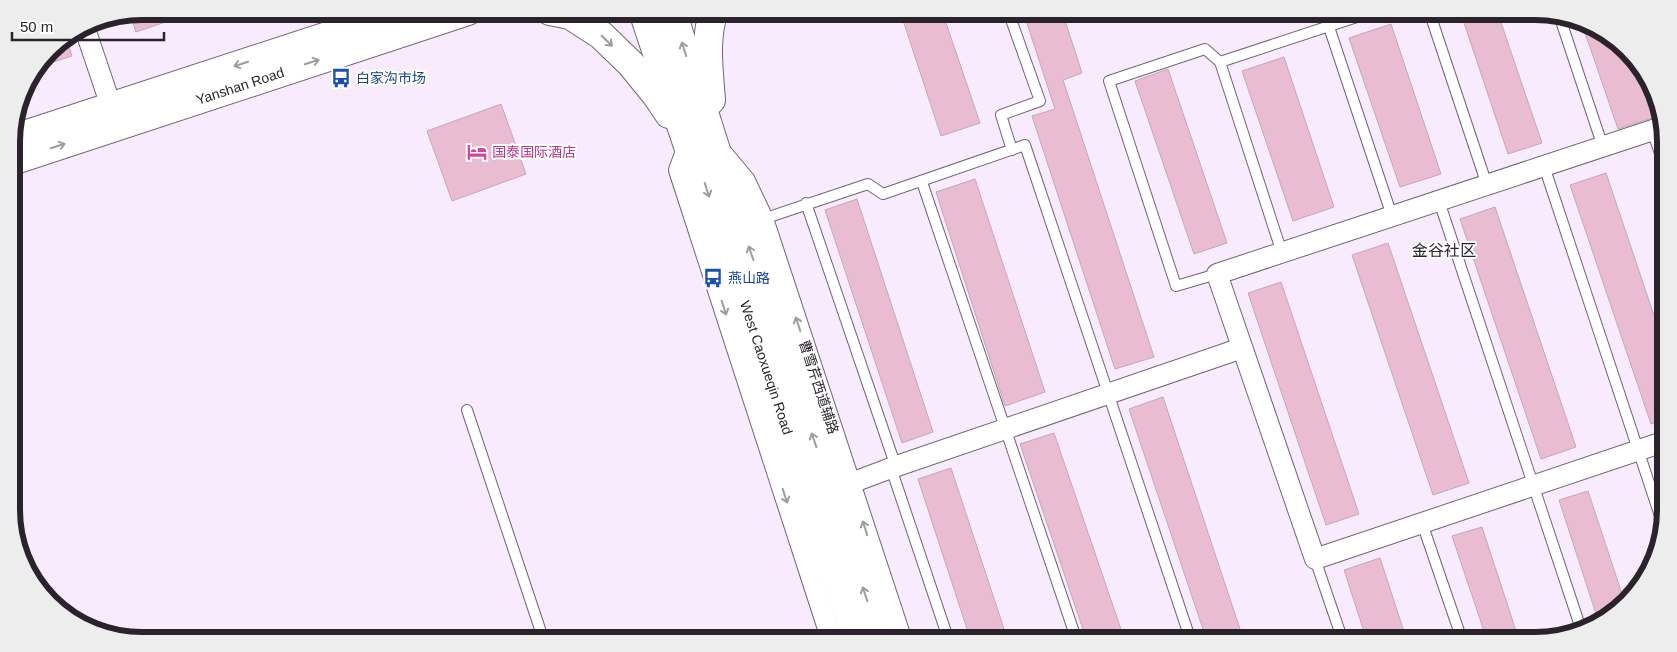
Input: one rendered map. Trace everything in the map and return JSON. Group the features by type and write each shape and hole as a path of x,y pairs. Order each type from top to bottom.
{"main road":[{"name":"Yanshan Road","path":"20,136 376,20"},
{"name":"Yanshan Road","path":"20,158 441,20"},
{"path":"578,20 601,35 631,64 701,145"},
{"name":"West Caoxueqin Road","path":"647,20 701,145 842,490 879,632"},
{"name":"West Caoxueqin Road","path":"674,20 701,145 699,164 842,632"},
{"path":"701,145 711,20"}],"street":[{"path":"87,34 110,106"},
{"path":"1656,129 1217,274 1314,558 1657,444"},
{"name":"曹雪芹西道辅路","path":"701,145 746,181 763,219 842,490 898,632"},
{"path":"842,490 894,467 1242,348"}],"lane":[{"path":"1011,20 1040,101 1000,115 1012,150"},
{"path":"1220,62 1349,20"},
{"path":"1433,20 1487,185"},
{"path":"1562,23 1603,147"},
{"path":"1329,27 1392,216"},
{"path":"1217,274 1176,286 1109,81 1205,49 1220,62 1282,253"},
{"path":"763,219 868,184 883,194 1024,145 1188,632"},
{"path":"1544,166 1657,507"},
{"path":"922,182 1074,632"},
{"path":"1439,201 1579,624"},
{"path":"806,204 894,467 946,632"},
{"path":"467,410 541,632"},
{"path":"1422,523 1459,632"},
{"path":"1314,558 1340,632"}],"building":[{"path":"132,20 171,20 136,32"},
{"path":"903,20 945,20 980,123 941,136"},
{"path":"1026,20 1065,20 1082,73 1063,80 1154,357 1115,369 1032,116 1055,109"},
{"path":"1463,20 1500,20 1542,143 1508,154"},
{"path":"1391,24 1441,174 1400,187 1349,38"},
{"path":"1584,31 1603,41 1627,62 1636,74 1651,103 1655,117 1618,129"},
{"path":"68,45 72,56 49,63"},
{"path":"1284,57 1334,207 1293,221 1242,71"},
{"path":"1168,69 1227,243 1194,254 1135,81"},
{"name":"国泰国际酒店","path":"501,104 526,174 452,201 427,131"},
{"path":"1606,173 1657,324 1657,422 1651,424 1570,185"},
{"path":"975,179 1045,392 1005,406 936,192"},
{"path":"857,199 933,432 902,443 825,210"},
{"path":"1495,207 1576,447 1541,459 1460,219"},
{"path":"1388,243 1469,483 1433,495 1352,255"},
{"path":"1281,282 1359,514 1326,525 1248,293"},
{"path":"1163,397 1241,632 1204,632 1129,409"},
{"path":"1054,433 1122,632 1084,632 1020,444"},
{"path":"951,468 1005,632 968,632 918,479"},
{"path":"1588,491 1622,595 1597,616 1559,500"},
{"path":"1482,527 1516,632 1484,632 1452,536"},
{"path":"1380,558 1404,632 1364,632 1344,570"}],"place":[{"name":"白家沟市场","path":"341,78"},
{"name":"国泰国际酒店","path":"477,152"},
{"name":"燕山路","path":"713,278"}],"district":[{"name":"金谷社区","path":"1444,250"}]}
